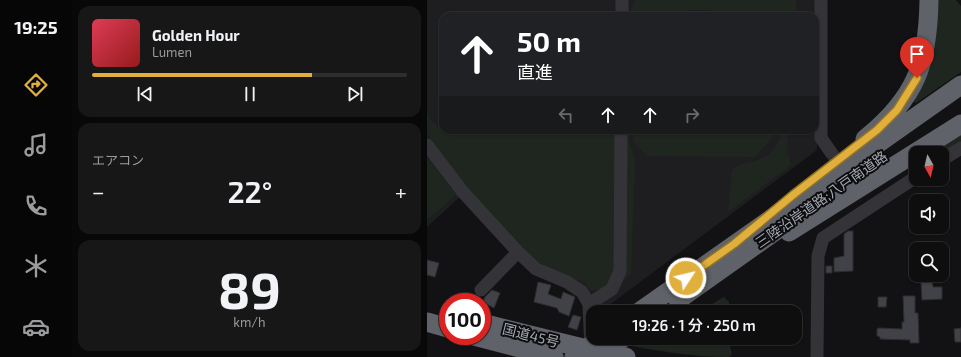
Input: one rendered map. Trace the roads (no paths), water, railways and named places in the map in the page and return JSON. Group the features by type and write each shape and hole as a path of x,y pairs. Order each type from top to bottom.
{"highway":[{"path":"734,244 793,195 877,130 897,110 908,95 923,62 929,26 929,0"},
{"name":"三陸沿岸道路;八戸南道路","path":"649,305 961,85"},
{"name":"三陸沿岸道路;八戸南道路","path":"672,305 961,100"},
{"path":"672,305 961,124"},
{"path":"427,311 439,313"},
{"path":"427,322 439,325"},
{"name":"国道45号","path":"491,325 591,352 626,357"},
{"name":"国道45号","path":"491,340 554,357"},
{"path":"591,352 607,345"}],"street":[{"path":"622,0 622,12"},
{"path":"821,0 821,138 830,151"},
{"path":"589,304 612,289 620,271 621,134"},
{"path":"427,145 463,191 535,269 567,282 582,292 589,304 591,352"},
{"path":"949,156 961,148"},
{"path":"817,357 818,256 823,238 867,202 909,181"},
{"path":"481,290 518,252"}],"tunnel":[{"path":"830,151 864,197"}]}
